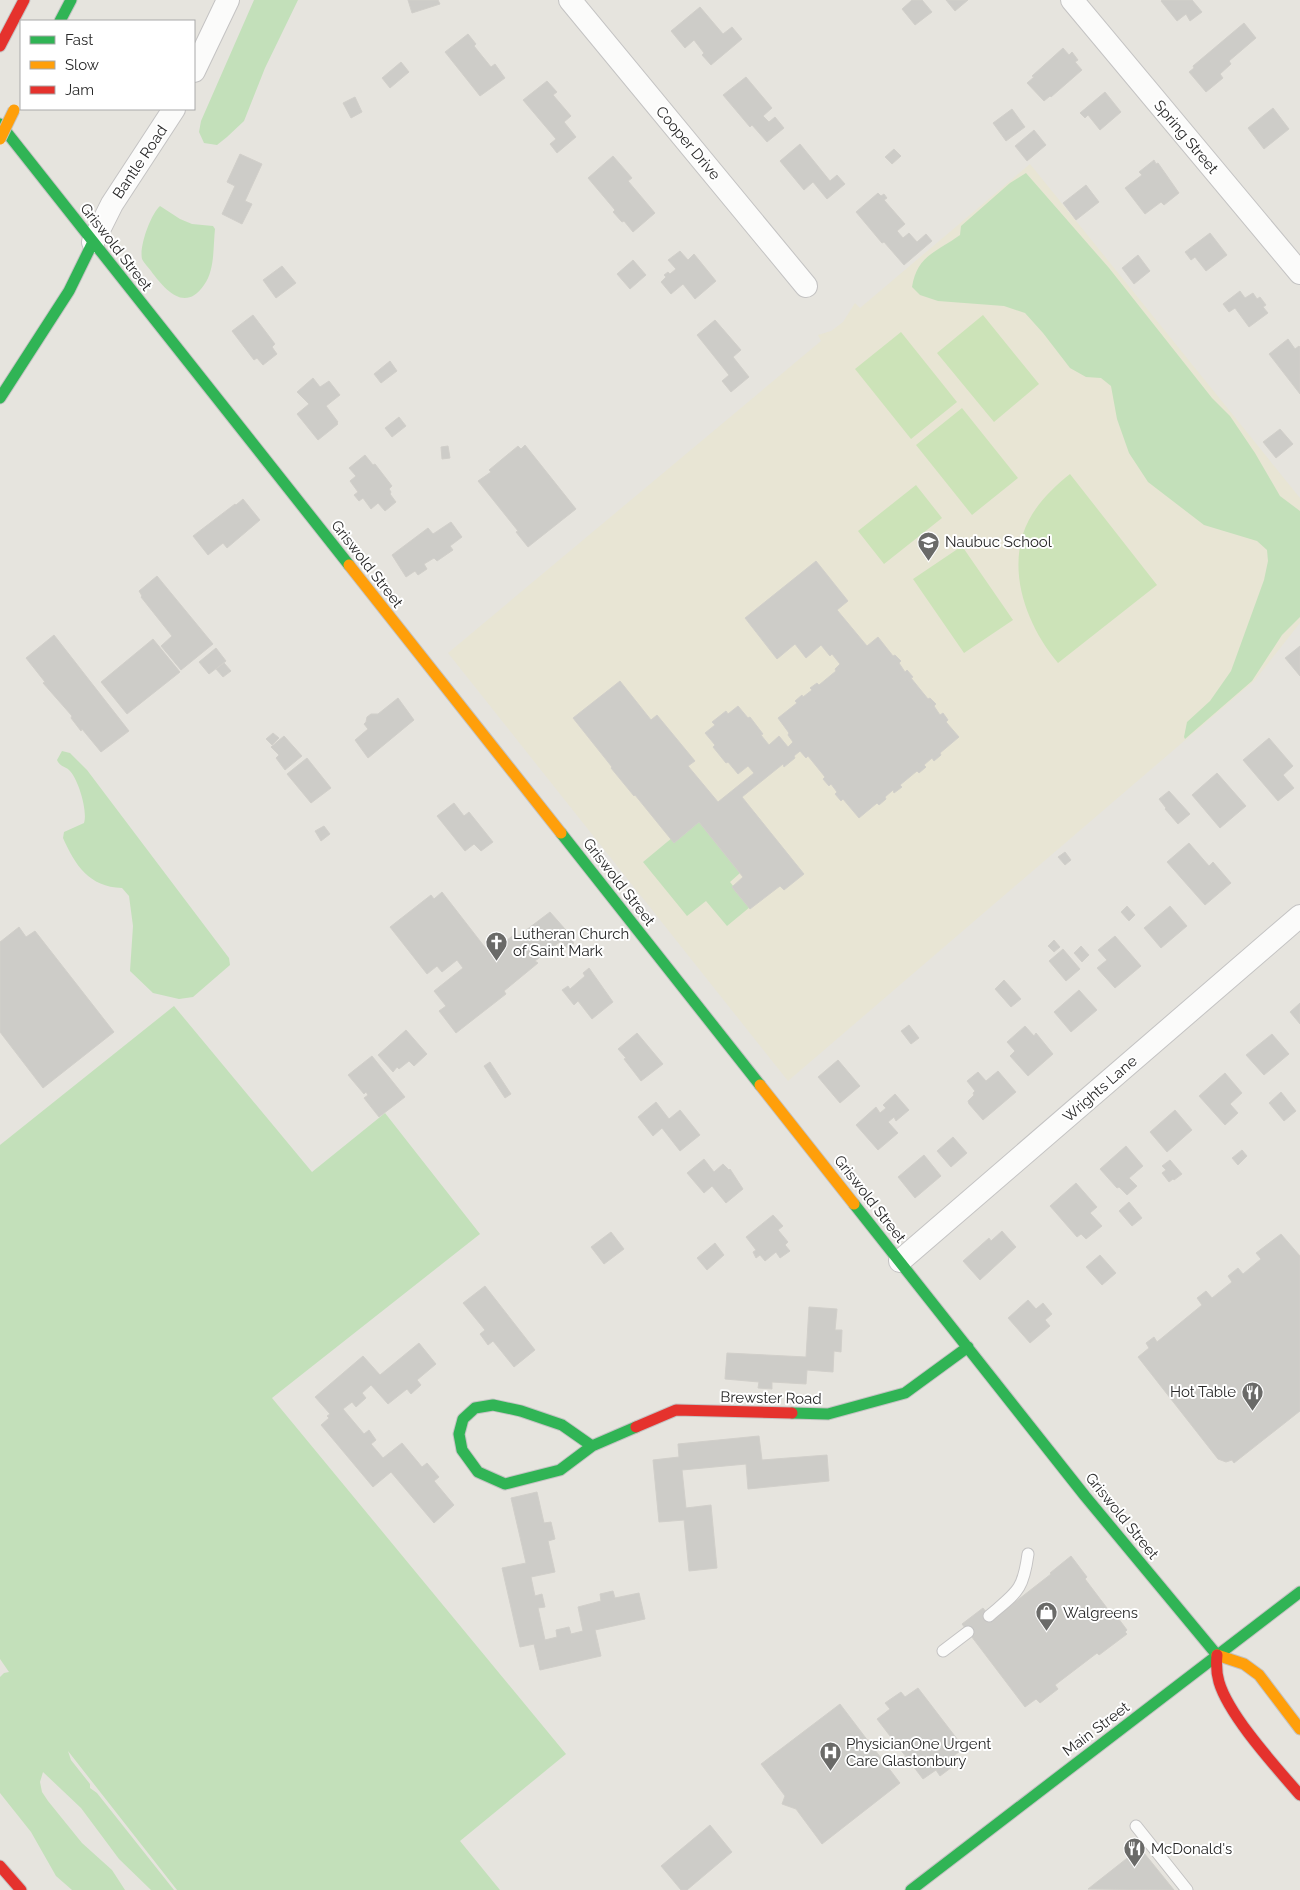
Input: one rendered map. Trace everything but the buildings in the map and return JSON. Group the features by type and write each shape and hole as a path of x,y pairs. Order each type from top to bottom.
{"main road":[{"path":"0,46 24,0"},
{"path":"61,20 71,0"},
{"path":"0,139 20,99"},
{"name":"Griswold Street","path":"0,124 1085,1496 1217,1655"},
{"path":"0,398 69,291 93,242"},
{"name":"Brewster Road","path":"592,1446 562,1425 521,1411 493,1405 475,1408 463,1419 459,1434 462,1450 478,1472 505,1484 560,1470 592,1446 676,1410 828,1414 905,1393 968,1347"},
{"name":"Main Street","path":"910,1890 1300,1592"},
{"path":"1300,1729 1259,1675 1244,1664 1217,1655 1216,1671 1221,1690 1236,1714 1300,1795"},
{"path":"0,1866 21,1890"}],"street":[{"path":"195,69 228,0"},
{"name":"Cooper Drive","path":"570,0 806,286"},
{"name":"Spring Street","path":"1072,0 1300,274"},
{"name":"Bantle Road","path":"93,242 112,204 173,110"},
{"name":"Wrights Lane","path":"900,1261 1300,916"}],"lane":[{"path":"989,1616 1020,1588 1026,1573 1028,1554"},
{"path":"943,1651 968,1632"},
{"path":"1136,1826 1187,1890"}],"shaded area":[{"name":"Naubuc School","path":"1030,164 1300,498 1300,623 1254,681 788,1081 448,653 821,341 818,335 831,331 843,322 855,303 860,308"}],"green space":[{"path":"254,0 298,0 265,68 244,121 217,145 204,143 199,132 201,121"},
{"path":"1026,173 1109,268 1212,398 1230,416 1255,453 1280,496 1300,511 1300,617 1282,635 1252,681 1185,739 1187,722 1210,701 1231,671 1264,580 1268,561 1267,550 1257,541 1204,525 1148,482 1129,453 1117,419 1111,386 1101,378 1086,377 1070,368 1025,313 1004,306 938,301 920,295 912,287 918,268 929,255 960,235 961,226 1010,183"},
{"path":"160,206 180,219 192,224 213,226 215,229 213,258 208,279 197,293 190,297 176,296 169,291 142,259 142,246 146,231"},
{"path":"983,315 1039,384 994,422 937,353"},
{"path":"901,332 957,402 911,439 855,369"},
{"path":"962,408 1018,478 972,515 916,445"},
{"path":"1070,474 1157,585 1058,663 1038,634 1024,602 1018,568 1019,551 1023,534 1036,508"},
{"path":"916,485 942,518 884,564 858,531"},
{"path":"962,546 1013,620 964,653 913,579"},
{"path":"62,751 70,753 87,770 229,958 230,965 193,997 179,999 153,993 130,971 133,926 129,896 122,888 101,884 85,873 78,865 63,838 64,832 84,823 85,811 76,780 69,770 57,760"},
{"path":"696,818 740,873 730,882 750,907 727,926 706,901 687,916 643,862"},
{"path":"174,1006 312,1172 385,1113 480,1234 272,1398 566,1754 460,1841 500,1890 177,1890 68,1751 71,1760 90,1784 90,1788 97,1793 174,1890 151,1890 119,1859 81,1808 43,1772 40,1782 42,1792 48,1801 82,1843 112,1870 125,1890 72,1890 56,1876 31,1832 0,1793 0,1677 4,1673 9,1672 0,1659 0,1145"}],"traffic: fast":[{"path":"61,20 71,0"},
{"path":"0,124 349,565"},
{"path":"0,398 69,291 93,242"},
{"path":"561,833 760,1085"},
{"path":"854,1204 1085,1496 1217,1655"},
{"path":"792,1413 828,1414 905,1393 968,1347"},
{"path":"592,1446 562,1425 521,1411 493,1405 475,1408 463,1419 459,1434 462,1450 478,1472 505,1484 560,1470 592,1446 636,1427"},
{"path":"911,1890 1300,1592"}],"traffic: slow":[{"path":"0,139 14,110"},
{"path":"349,565 561,833"},
{"path":"760,1085 854,1204"},
{"path":"1217,1655 1244,1664 1259,1675 1300,1729"}],"traffic: jam":[{"path":"0,46 24,0"},
{"path":"636,1427 676,1410 792,1413"},
{"path":"1217,1655 1217,1675 1232,1710 1254,1741 1300,1795"},
{"path":"0,1866 21,1890"}],"place":[{"name":"Naubuc School","path":"929,561"},
{"name":"Lutheran Church of Saint Mark","path":"497,962"},
{"name":"Hot Table","path":"1252,1411"},
{"name":"Walgreens","path":"1047,1632"},
{"name":"PhysicianOne Urgent Care Glastonbury","path":"830,1772"},
{"name":"McDonald's","path":"1135,1868"}]}
